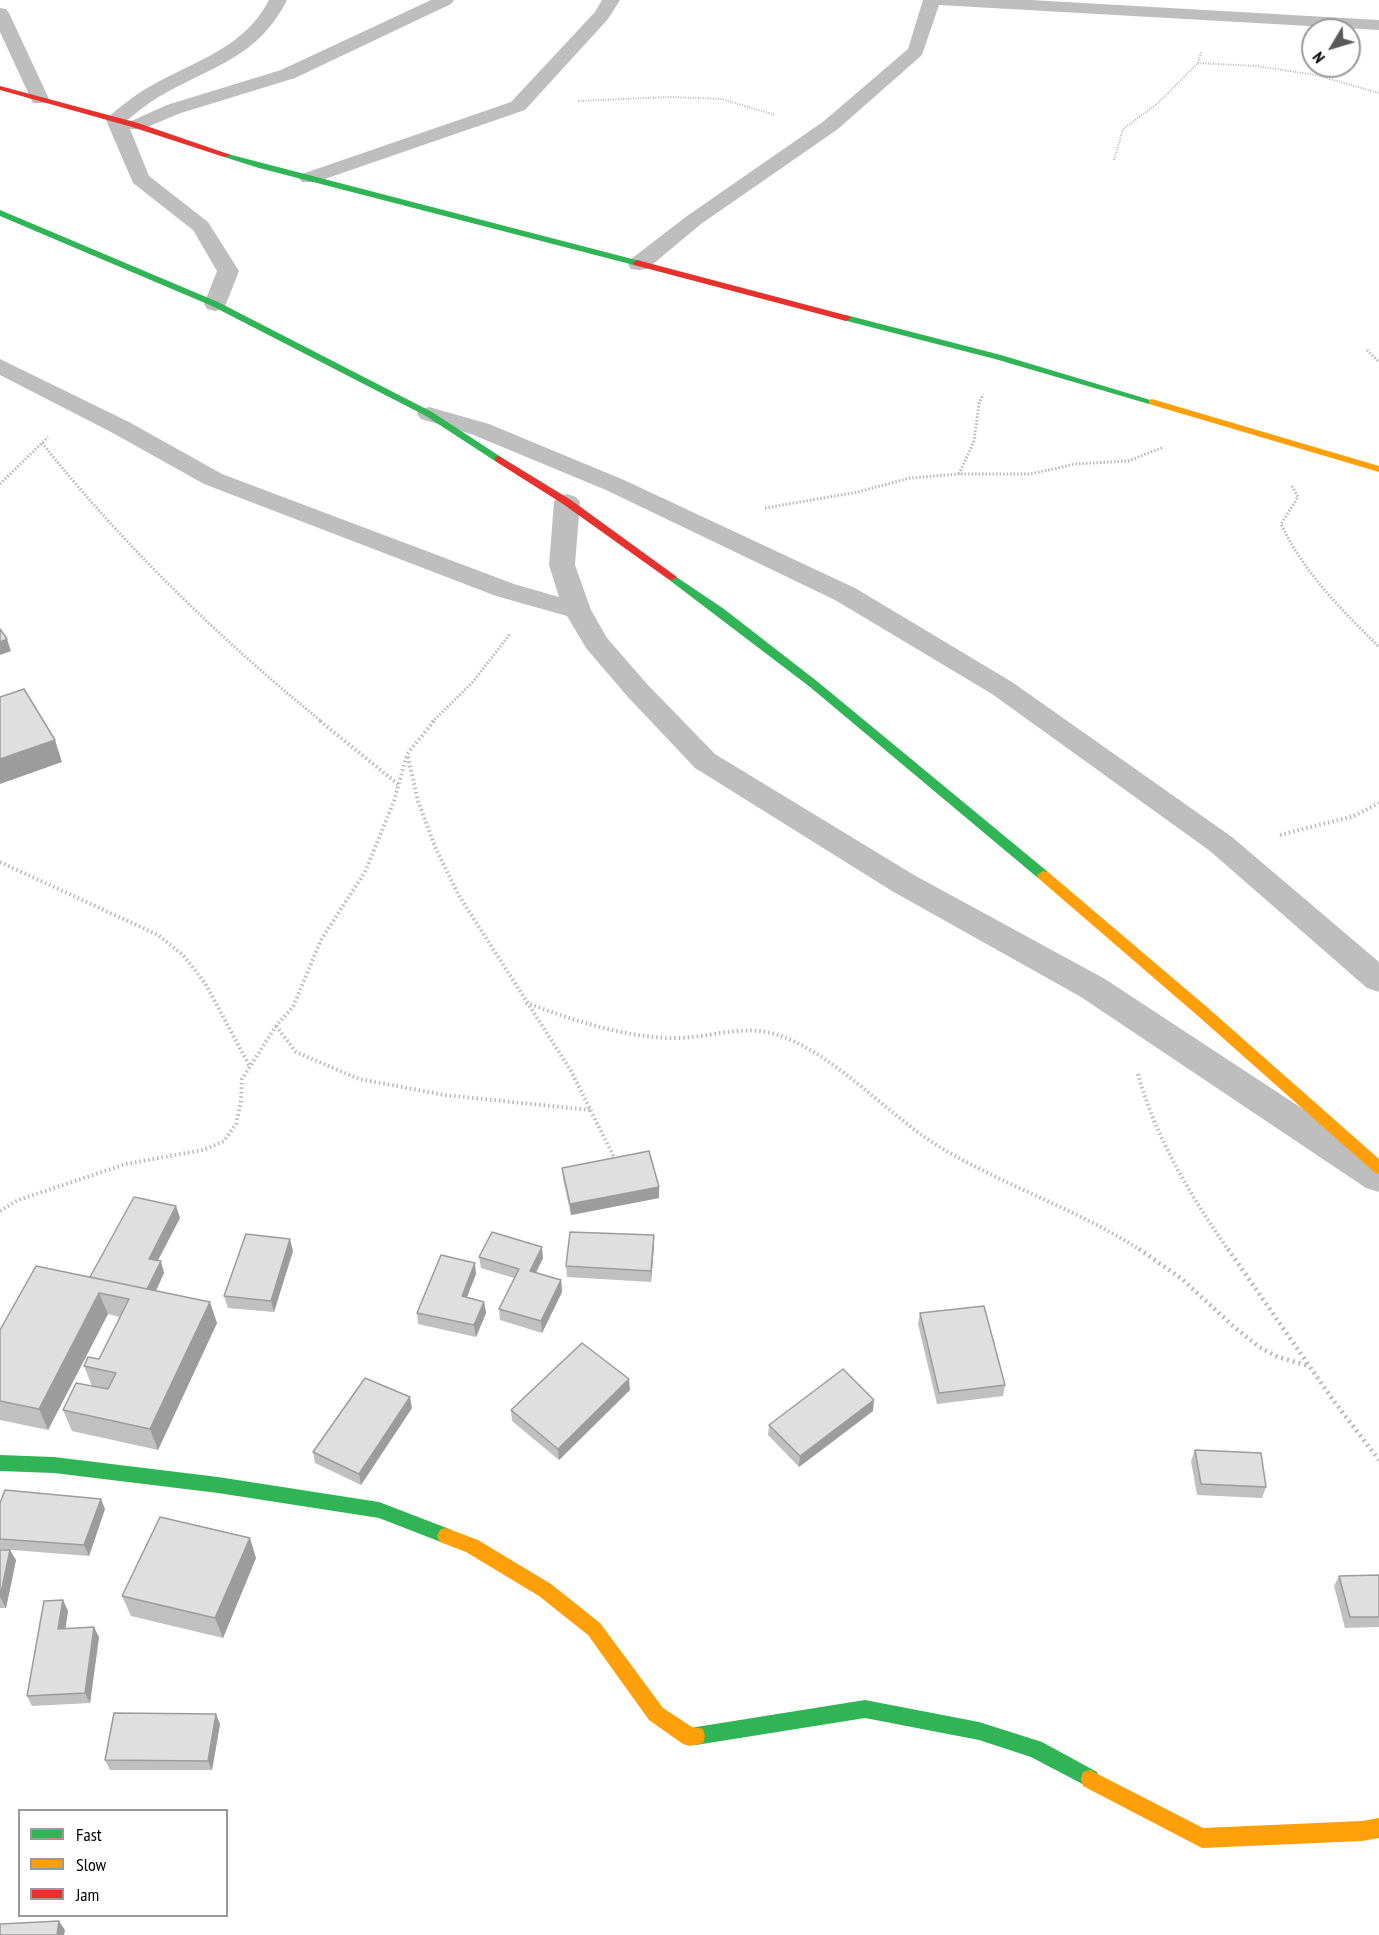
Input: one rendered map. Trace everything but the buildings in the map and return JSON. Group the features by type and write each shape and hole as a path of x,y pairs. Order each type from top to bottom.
{"main road":[{"path":"0,88 126,123 262,166 998,357 1379,469"},
{"path":"0,213 215,303 429,414 567,502 724,614 958,803 1203,1012 1379,1168"},
{"path":"0,1463 54,1465 218,1485 380,1510 472,1546 545,1590 594,1629 656,1714 690,1737 865,1709 979,1731 1035,1749 1147,1811 1202,1838 1362,1831 1379,1828"}],"street":[{"path":"126,123 156,90 243,45 273,15 278,0"},
{"path":"126,123 288,74 444,0"},
{"path":"309,178 518,106 602,15 611,0"},
{"path":"639,264 694,220 831,125 916,51 932,0"},
{"path":"940,0 1379,25"},
{"path":"0,13 40,99"},
{"path":"126,123 140,180 201,226 228,271 215,303"},
{"path":"0,366 213,479 505,590 578,609"},
{"path":"429,414 480,429 615,485 845,594 1002,688 1221,844 1379,980"},
{"path":"567,502 562,565 578,609 596,642 637,690 705,761 903,883 1093,988 1379,1178"}],"path":[{"path":"1114,160 1124,129 1157,104 1198,63 1205,39 1206,16"},
{"path":"1198,63 1257,66 1316,75 1379,93"},
{"path":"518,106 670,97 722,99 789,120 831,125"},
{"path":"1367,350 1379,362"},
{"path":"959,474 974,441 979,404 998,357"},
{"path":"0,484 42,443 84,409"},
{"path":"42,443 84,497 165,583 278,685 399,785"},
{"path":"762,509 858,492 910,478 959,474 1030,474 1075,464 1128,461 1165,447"},
{"path":"1288,477 1298,497 1281,524 1289,544 1316,582 1379,647"},
{"path":"0,1211 18,1200 126,1164 203,1150 224,1141 236,1124 242,1101 242,1079 276,1026 293,1007 321,940 365,872 399,785 407,754 435,719 472,683 540,599"},
{"path":"407,754 418,801 436,849 458,894 571,1071 614,1157"},
{"path":"1221,844 1276,836 1354,816 1379,803"},
{"path":"0,862 158,935 183,955 205,983 250,1067"},
{"path":"526,1003 584,1023 646,1035 676,1038 760,1029 787,1039 815,1053 930,1142 1111,1231 1171,1270 1235,1328 1274,1354 1309,1366"},
{"path":"1139,1017 1135,1057 1138,1077 1161,1140 1207,1218 1352,1427 1379,1460"},
{"path":"276,1026 296,1052 359,1079 445,1095 590,1110"}],"traffic: fast":[{"path":"227,155 637,263"},
{"path":"0,213 215,304 429,414 499,459"},
{"path":"846,318 998,357 1152,402"},
{"path":"672,577 814,684 1043,875"},
{"path":"0,1463 54,1465 218,1485 379,1510 446,1536"},
{"path":"696,1736 865,1709 979,1731 1035,1749 1090,1779"}],"traffic: slow":[{"path":"1152,402 1379,469"},
{"path":"1043,875 1203,1012 1379,1168"},
{"path":"446,1536 472,1546 545,1590 594,1629 656,1714 690,1737 696,1736"},
{"path":"1090,1779 1202,1838 1362,1831 1379,1828"}],"traffic: jam":[{"path":"0,88 135,125 227,155"},
{"path":"637,263 846,318"},
{"path":"499,459 567,502 672,577"}]}
